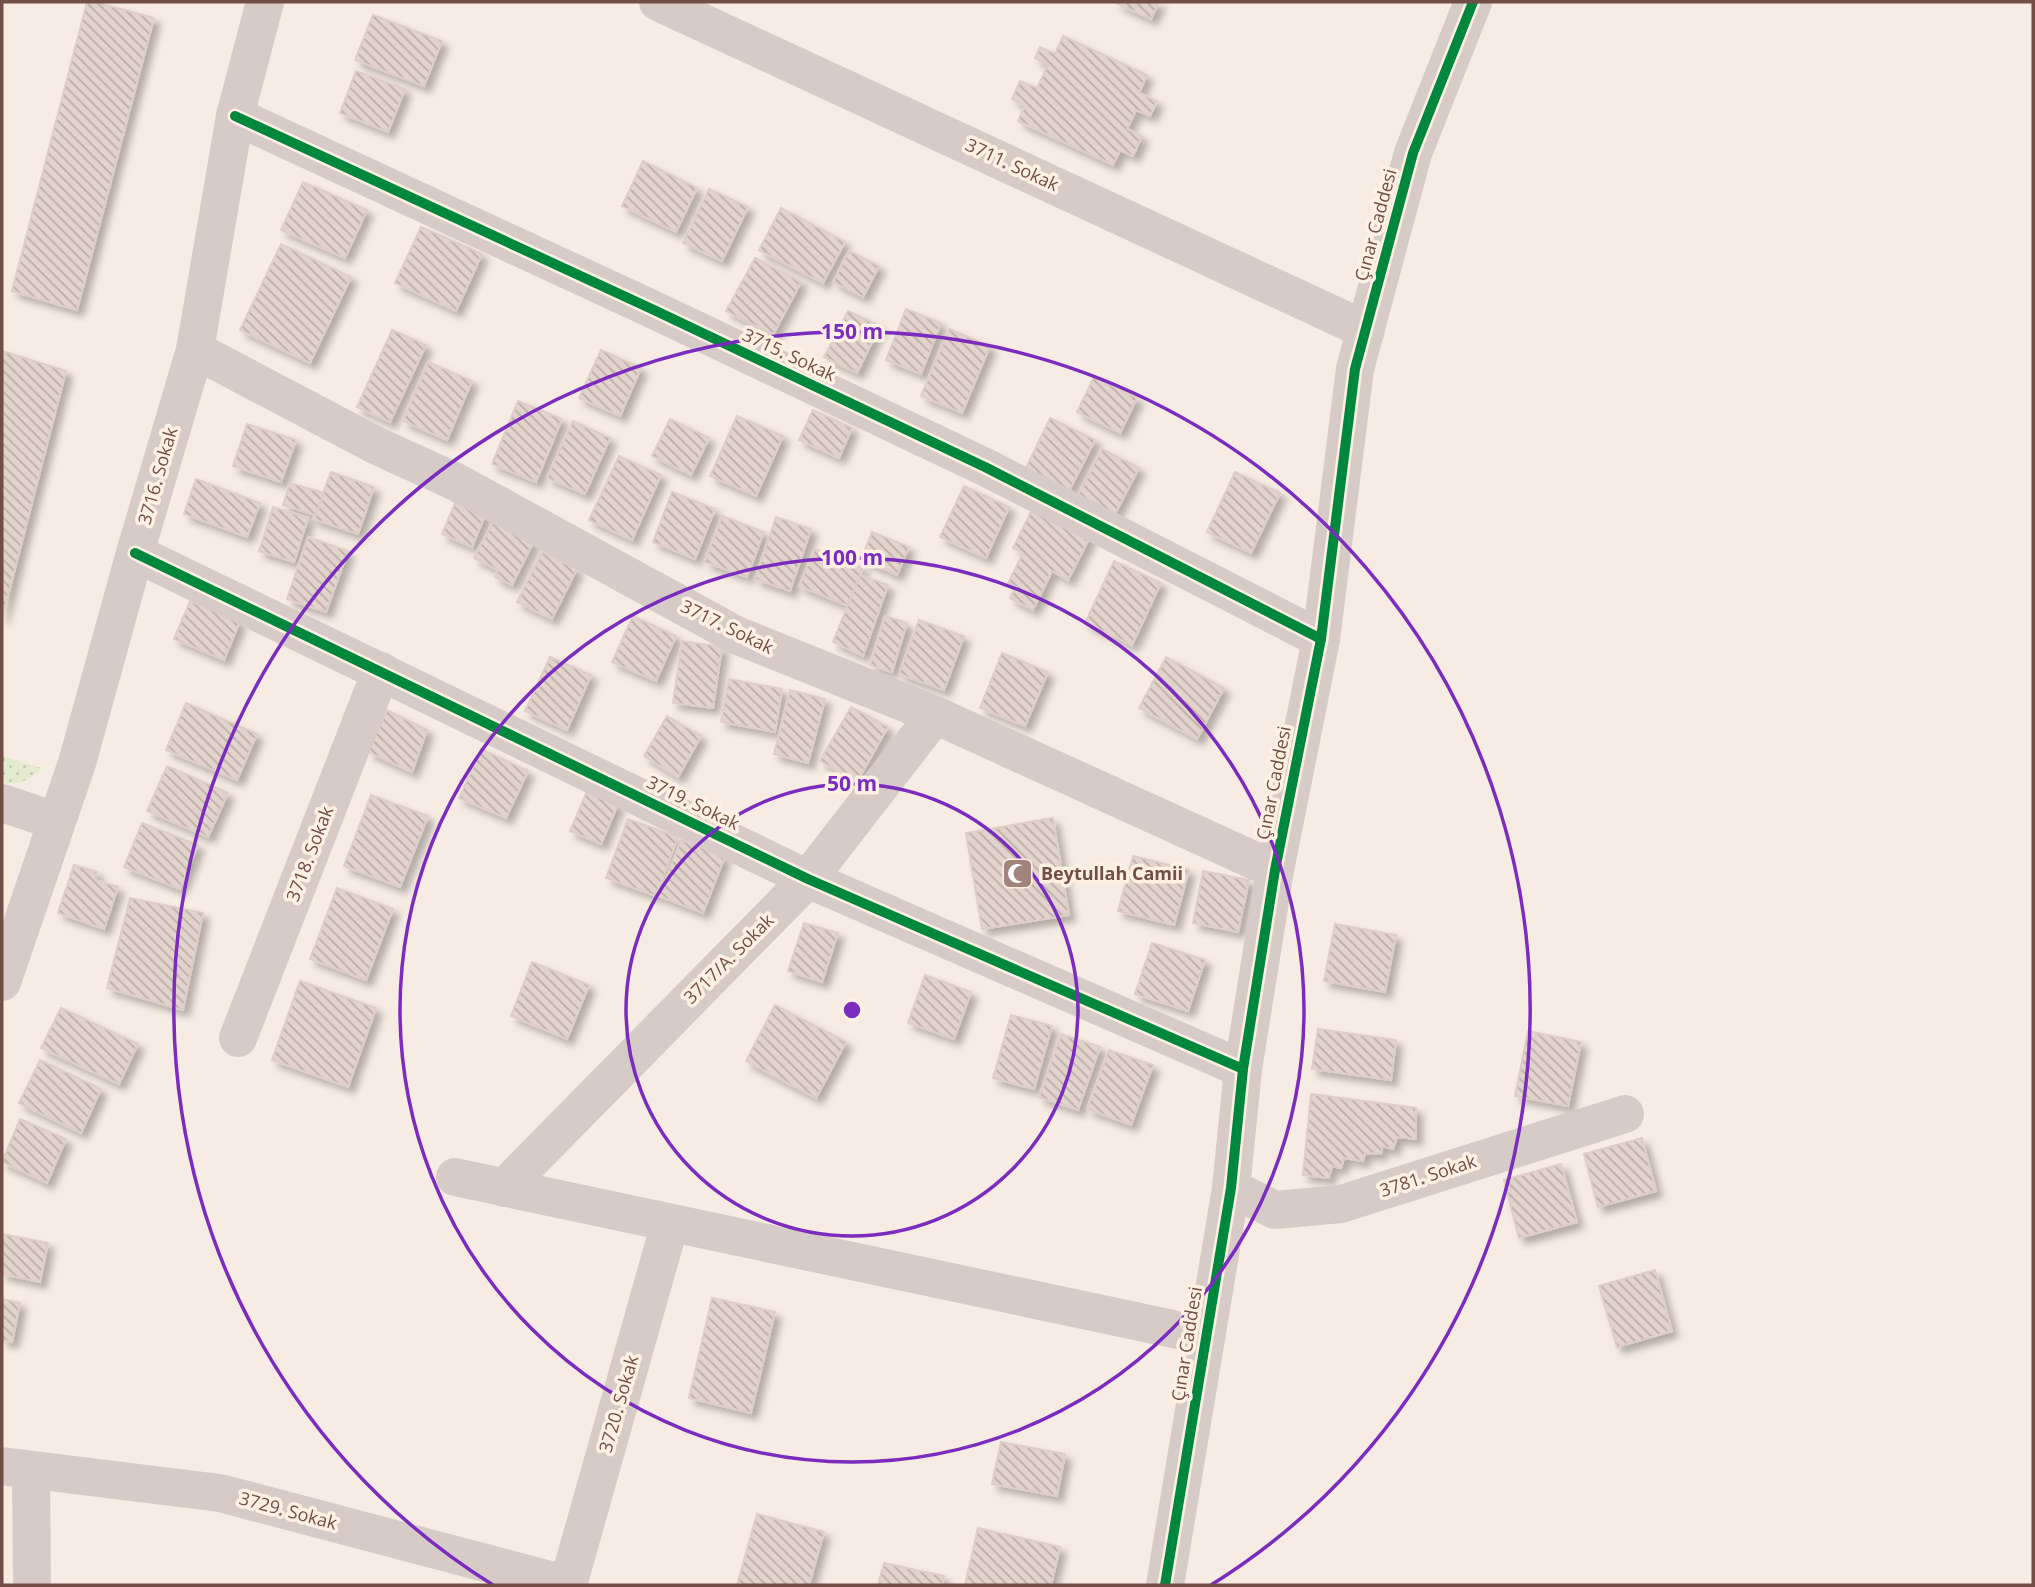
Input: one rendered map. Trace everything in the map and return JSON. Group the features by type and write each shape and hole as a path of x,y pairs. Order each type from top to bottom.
{"street":[{"name":"3716. Sokak","path":"2,982 77,763 195,351 235,116 265,2"},
{"name":"3711. Sokak","path":"657,2 1366,330"},
{"name":"Çınar Caddesi","path":"1165,1585 1231,1188 1243,1069 1275,870 1321,639 1355,369 1413,153 1473,2"},
{"name":"3715. Sokak","path":"235,116 642,304 985,467 1321,639"},
{"name":"3717. Sokak","path":"195,351 376,446 456,482 736,635 935,715 1275,870"},
{"name":"3719. Sokak","path":"135,553 808,879 1243,1069"},
{"name":"3718. Sokak","path":"238,1038 381,671"},
{"name":"3717/A. Sokak","path":"504,1188 808,879 935,715"},
{"path":"2,803 56,821"},
{"name":"3781. Sokak","path":"1231,1188 1275,1210 1341,1204 1625,1114"},
{"path":"455,1177 1206,1336"},
{"name":"3720. Sokak","path":"568,1585 670,1223"},
{"path":"16,1468 32,1585"},
{"name":"3729. Sokak","path":"16,1468 220,1493 568,1585"}],"green space":[{"path":"2,756 41,768 23,781 2,782"}],"building":[{"path":"87,2 154,18 77,310 12,291"},
{"path":"1114,2 1159,2 1151,19"},
{"path":"373,15 442,41 424,86 355,60"},
{"path":"1063,36 1147,75 1139,93 1157,101 1150,116 1136,110 1127,129 1142,136 1133,156 1120,150 1113,165 1018,121 1025,106 1012,99 1020,81 1037,88 1048,65 1035,58 1040,47 1055,54"},
{"path":"356,71 405,89 388,132 340,113"},
{"path":"643,161 697,188 676,232 622,206"},
{"path":"303,182 367,210 345,258 281,230"},
{"path":"709,189 748,207 722,261 683,243"},
{"path":"781,208 845,242 823,283 759,250"},
{"path":"421,227 482,254 456,311 395,283"},
{"path":"281,244 351,277 310,363 240,330"},
{"path":"849,251 879,266 863,297 833,282"},
{"path":"755,258 801,282 773,335 726,311"},
{"path":"906,309 941,323 921,374 886,360"},
{"path":"848,311 880,326 857,373 824,357"},
{"path":"949,329 990,346 962,413 921,396"},
{"path":"392,330 426,345 390,422 357,407"},
{"path":"601,350 641,368 620,416 579,398"},
{"path":"2,351 66,371 2,619"},
{"path":"428,362 472,381 447,440 403,421"},
{"path":"1094,377 1137,398 1120,433 1077,412"},
{"path":"518,401 562,419 536,482 492,464"},
{"path":"813,410 852,428 839,458 799,440"},
{"path":"737,416 783,436 756,496 710,476"},
{"path":"1050,418 1095,440 1069,491 1025,470"},
{"path":"670,419 709,438 691,475 652,456"},
{"path":"573,421 610,438 585,494 547,478"},
{"path":"247,424 296,440 281,482 233,466"},
{"path":"1102,449 1139,468 1115,514 1078,495"},
{"path":"619,456 661,475 632,540 589,520"},
{"path":"331,472 374,487 358,534 313,519"},
{"path":"1235,472 1280,493 1251,553 1207,532"},
{"path":"196,479 260,503 247,537 184,514"},
{"path":"290,483 324,493 316,515 283,505"},
{"path":"964,486 1009,507 986,558 940,537"},
{"path":"672,492 715,509 695,559 653,542"},
{"path":"456,501 486,513 472,547 442,534"},
{"path":"1034,505 1092,533 1068,580 1052,571 1033,610 1010,598 1016,587 1008,583 1023,553 1013,548"},
{"path":"273,507 308,518 294,562 259,551"},
{"path":"722,516 764,532 747,577 705,562"},
{"path":"776,517 811,529 790,591 755,579"},
{"path":"494,520 534,541 512,585 495,577 498,570 474,558"},
{"path":"872,532 909,547 897,575 861,559"},
{"path":"308,537 348,551 326,612 287,599"},
{"path":"815,549 863,568 848,606 799,586"},
{"path":"542,552 577,569 552,619 517,602"},
{"path":"1114,561 1161,583 1132,645 1085,623"},
{"path":"860,575 888,585 863,656 833,642"},
{"path":"190,601 240,621 224,660 174,639"},
{"path":"633,616 676,636 656,681 612,662"},
{"path":"885,616 907,623 892,672 870,665"},
{"path":"919,620 964,636 944,690 899,674"},
{"path":"682,641 722,647 713,708 673,703"},
{"path":"1002,653 1048,672 1025,726 980,708"},
{"path":"550,657 591,675 567,730 525,711"},
{"path":"1166,657 1224,688 1197,739 1139,708"},
{"path":"729,679 782,689 775,732 721,722"},
{"path":"790,690 825,699 808,763 774,754"},
{"path":"186,703 257,734 237,780 166,750"},
{"path":"851,707 888,727 857,782 820,761"},
{"path":"387,710 427,730 412,772 368,752"},
{"path":"667,716 701,736 678,777 644,756"},
{"path":"481,749 528,771 506,818 459,798"},
{"path":"167,766 228,793 208,837 147,811"},
{"path":"587,791 618,804 601,844 570,831"},
{"path":"371,795 428,816 400,887 344,866"},
{"name":"Beytullah Camii","path":"1053,818 1069,915 982,929 966,833"},
{"path":"628,819 678,837 656,896 606,878"},
{"path":"142,823 198,845 180,889 124,867"},
{"path":"681,840 725,856 703,913 659,896"},
{"path":"1133,856 1189,870 1174,925 1118,911"},
{"path":"74,865 97,872 95,880 118,887 104,929 58,913"},
{"path":"1203,871 1249,880 1238,932 1193,923"},
{"path":"337,888 393,909 366,980 310,959"},
{"path":"130,898 203,913 183,1010 107,988"},
{"path":"804,923 838,933 822,982 788,971"},
{"path":"1335,924 1396,935 1385,992 1324,981"},
{"path":"1152,943 1205,960 1188,1011 1135,994"},
{"path":"532,962 589,985 567,1039 511,1016"},
{"path":"925,975 971,992 954,1039 908,1023"},
{"path":"300,981 376,1008 348,1087 272,1060"},
{"path":"775,1005 846,1042 816,1098 746,1061"},
{"path":"61,1008 138,1044 119,1084 41,1048"},
{"path":"1011,1015 1052,1026 1034,1089 993,1078"},
{"path":"1318,1029 1396,1040 1391,1080 1312,1069"},
{"path":"1528,1031 1581,1042 1568,1106 1515,1096"},
{"path":"1061,1034 1100,1047 1078,1110 1039,1097"},
{"path":"1109,1050 1153,1065 1131,1125 1087,1109"},
{"path":"40,1060 101,1089 81,1133 19,1103"},
{"path":"1311,1094 1416,1108 1416,1139 1397,1137 1393,1149 1382,1146 1381,1154 1365,1153 1363,1161 1344,1158 1341,1168 1332,1166 1329,1178 1303,1175"},
{"path":"20,1119 66,1139 47,1183 2,1162"},
{"path":"1642,1138 1656,1191 1598,1207 1584,1154"},
{"path":"1561,1164 1577,1222 1519,1238 1504,1180"},
{"path":"2,1234 48,1243 40,1282 2,1274"},
{"path":"1655,1270 1672,1331 1617,1347 1599,1286"},
{"path":"712,1298 775,1312 751,1413 689,1398"},
{"path":"2,1299 20,1303 12,1342 2,1340"},
{"path":"1001,1442 1065,1454 1057,1496 992,1484"},
{"path":"757,1514 824,1532 809,1585 737,1585"},
{"path":"978,1528 1060,1547 1051,1585 965,1585"},
{"path":"884,1563 944,1576 942,1585 878,1585"}],"cycle path":[{"path":"1165,1585 1231,1188 1243,1069 1275,870 1321,639 1355,369 1413,153 1473,2"},
{"path":"235,116 985,467 1321,639"},
{"path":"135,553 808,879 1243,1069"}],"place":[{"name":"Beytullah Camii","path":"1018,874"}]}
